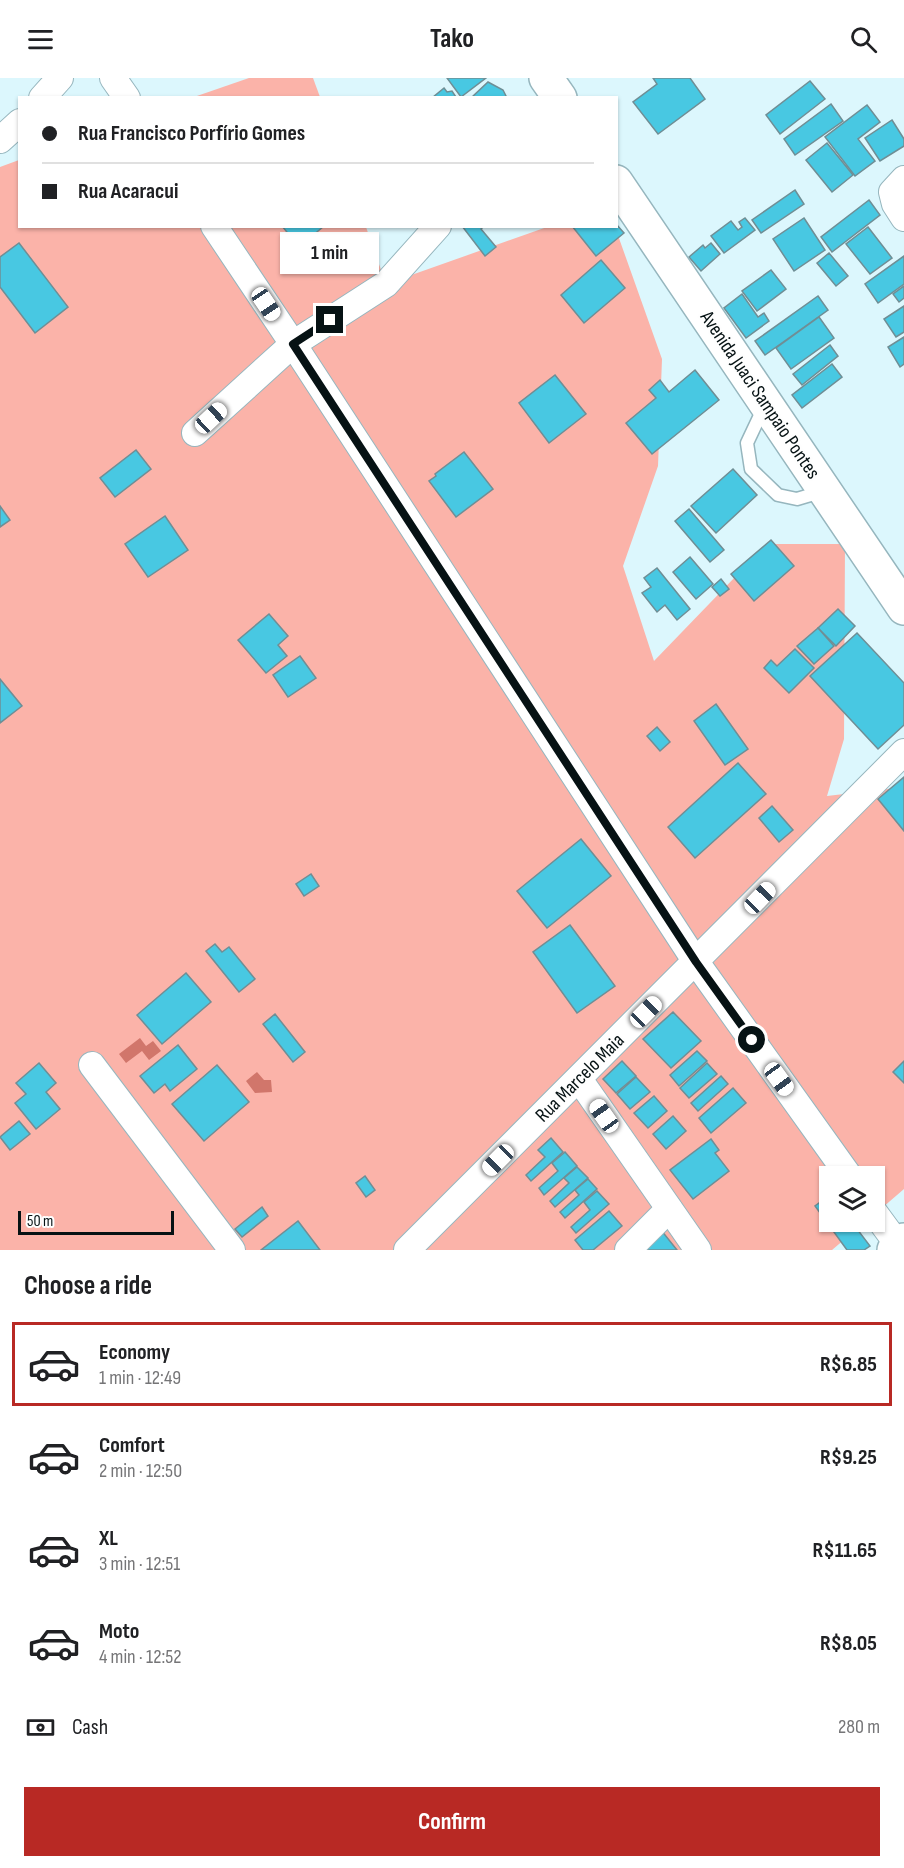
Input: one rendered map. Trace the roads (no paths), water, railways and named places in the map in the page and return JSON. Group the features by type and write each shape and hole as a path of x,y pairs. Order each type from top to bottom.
{"main road":[{"name":"Avenida Juaci Sampaio Pontes","path":"618,185 904,608"}],"street":[{"path":"44,96 60,78"},
{"path":"113,78 126,96"},
{"path":"0,140 18,124"},
{"path":"898,185 895,204 904,218"},
{"path":"215,228 696,962 842,1166"},
{"path":"195,433 293,344 386,284 436,228"},
{"name":"Rua Marcelo Maia","path":"407,1250 904,752"},
{"path":"92,1065 232,1250"},
{"path":"579,1079 698,1250"},
{"path":"628,1250 669,1209"},
{"path":"885,1227 899,1245"}],"lane":[{"path":"766,404 747,443 751,469 778,495 797,499 825,491"}]}
